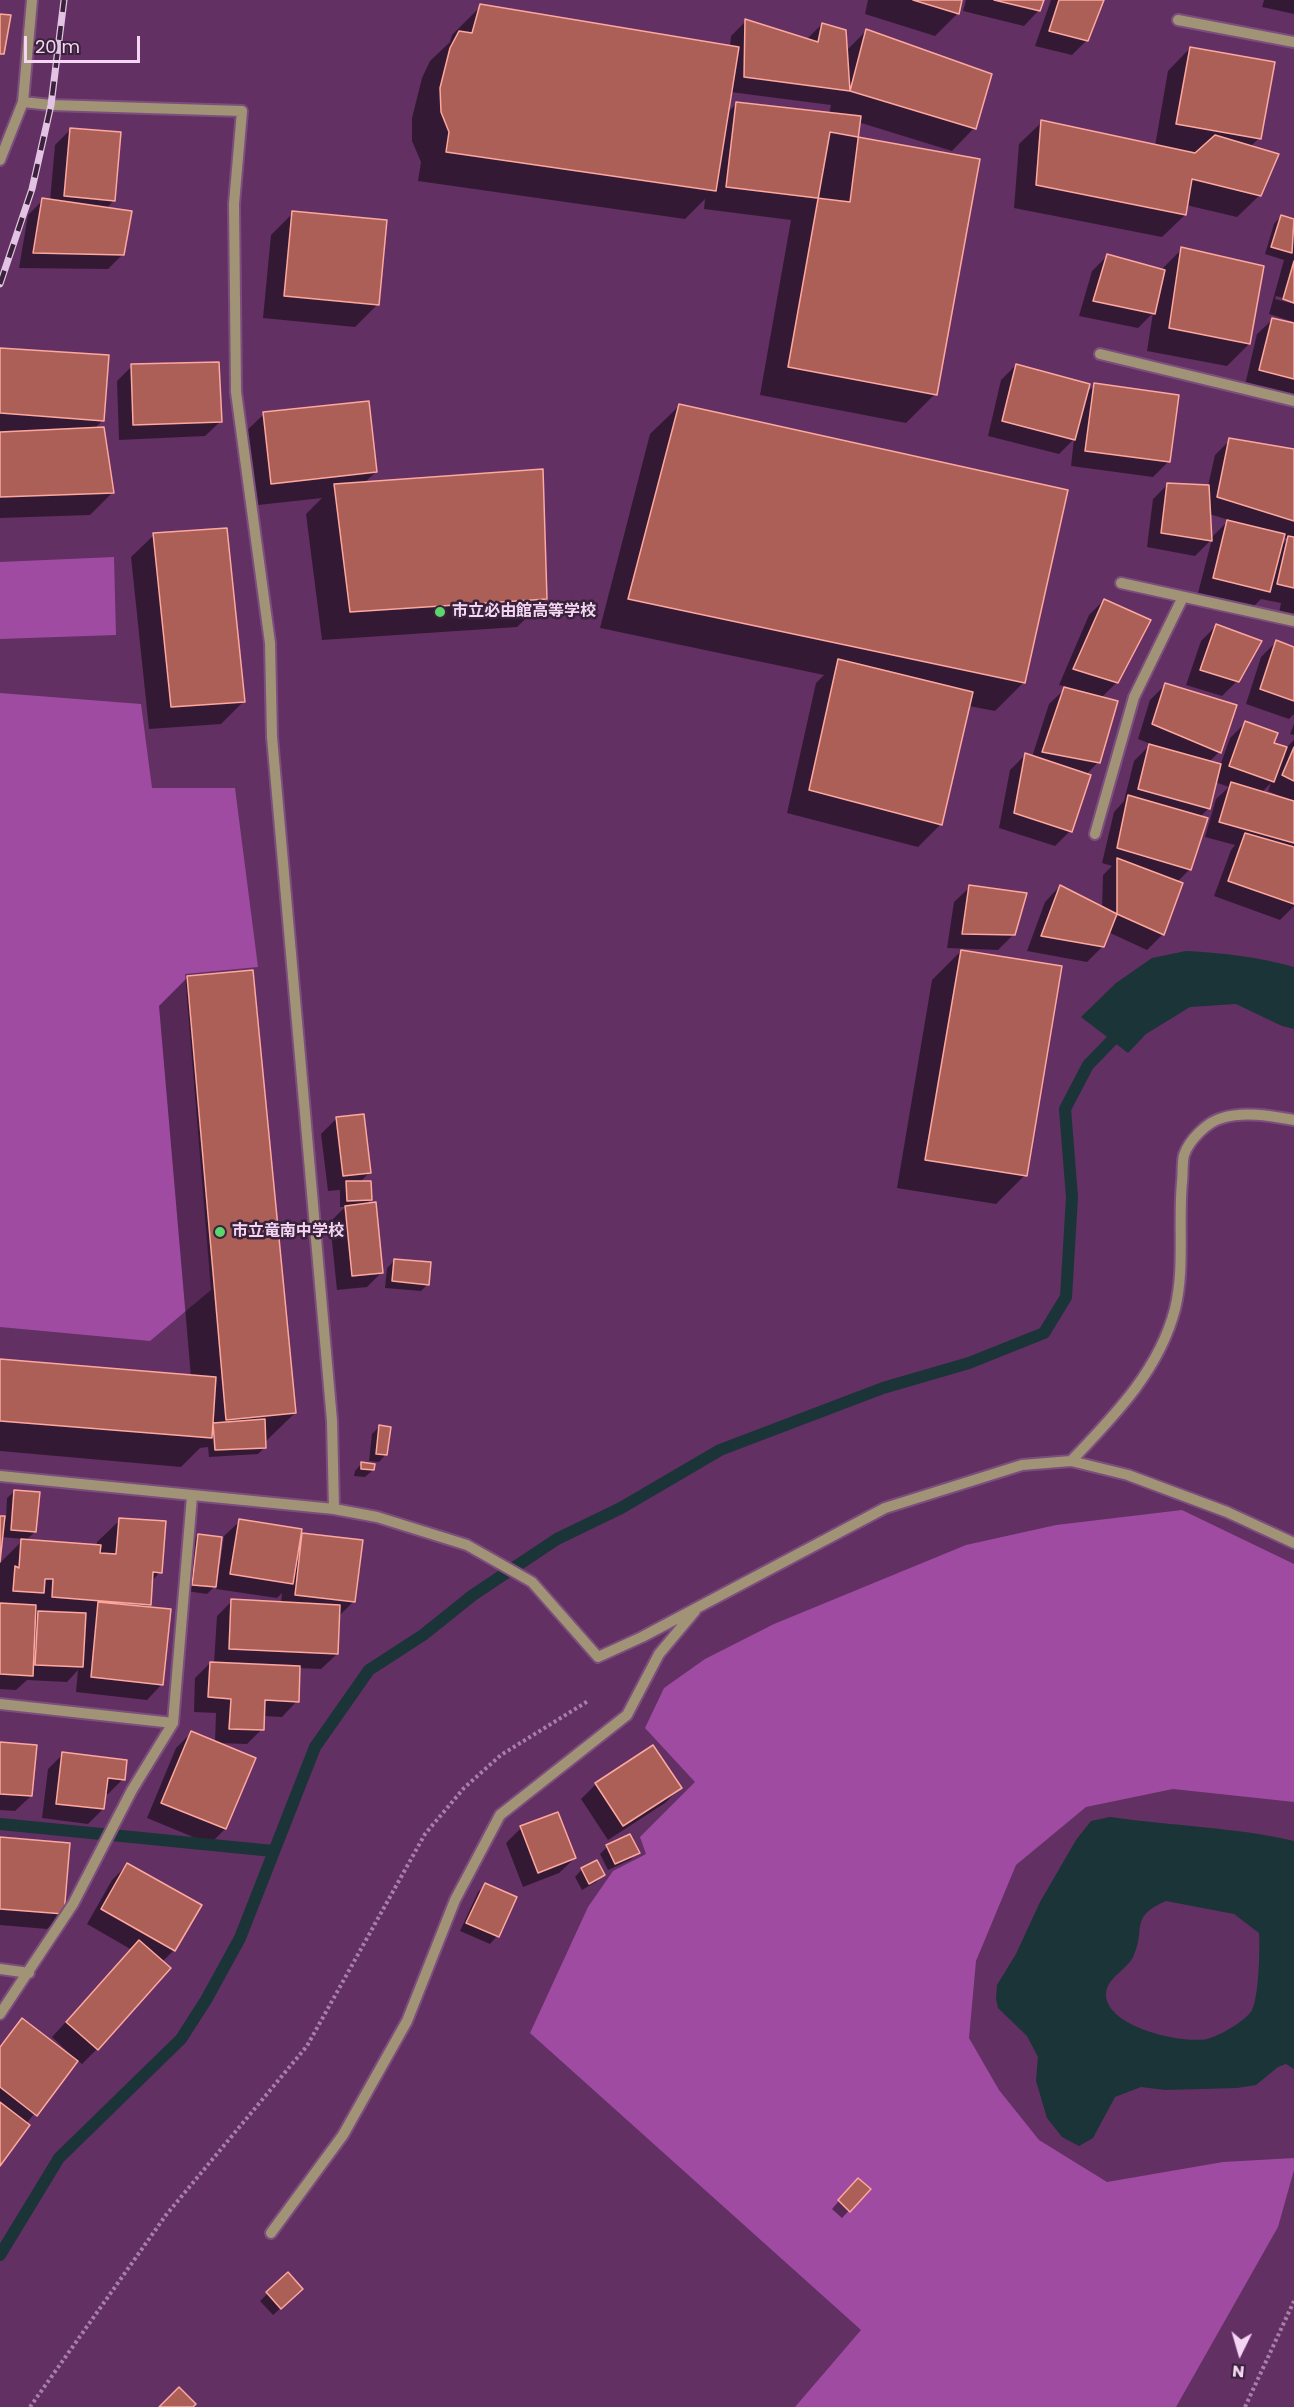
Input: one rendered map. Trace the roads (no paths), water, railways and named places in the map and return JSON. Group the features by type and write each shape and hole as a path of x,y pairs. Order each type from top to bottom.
{"street":[{"path":"0,160 22,102 32,0"},
{"path":"1178,20 1294,42"},
{"path":"22,102 51,105 242,111 234,204 236,392 270,643 272,737 332,1421 334,1509"},
{"path":"1100,354 1294,400"},
{"path":"1121,584 1294,621"},
{"path":"1095,834 1134,697 1184,597"},
{"path":"1071,1461 1116,1414 1157,1358 1175,1309 1181,1257 1180,1199 1184,1155 1193,1141 1203,1129 1221,1118 1260,1114 1294,1120"},
{"path":"0,1476 334,1509 377,1517 466,1545 532,1582 598,1657 642,1637 885,1508 1022,1465 1071,1461 1128,1475 1227,1512 1294,1543"},
{"path":"0,2014 73,1904 118,1817 172,1723 192,1496"},
{"path":"271,2233 343,2135 407,2021 455,1900 500,1815 627,1715 658,1654 699,1606"},
{"path":"0,1704 172,1723"},
{"path":"0,1970 28,1973"}],"waterway":[{"path":"0,2255 59,2158 181,2039 206,2000 240,1938 315,1747 369,1670 423,1635 473,1595 557,1539 621,1508 720,1450 883,1388 969,1363 1044,1333 1066,1297 1072,1197 1065,1109 1088,1065 1122,1030"},
{"path":"0,1824 273,1851"}],"railway":[{"path":"0,284 32,189 51,105 64,0"}],"place":[{"name":"市立必由館高等学校","path":"440,612"},
{"name":"市立竜南中学校","path":"220,1232"}]}
